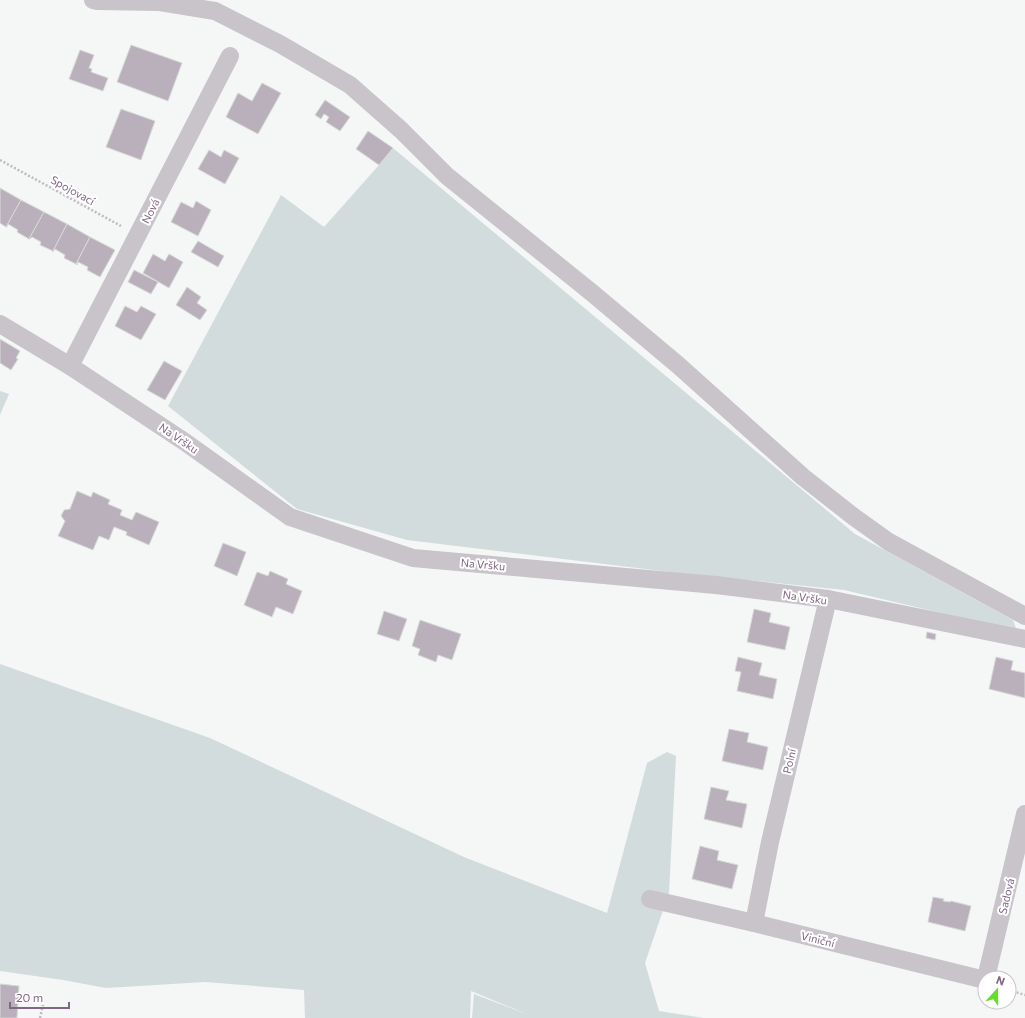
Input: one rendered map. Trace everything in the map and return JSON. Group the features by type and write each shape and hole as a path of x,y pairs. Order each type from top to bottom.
{"street":[{"path":"93,0 160,2 215,11 280,44 350,85 401,130 447,176 672,360 814,486 889,542 1025,616"},
{"name":"Nová","path":"70,366 230,56"},
{"name":"Na Vršku","path":"0,324 70,366 185,442 290,517 413,558 716,585 828,599 1025,639"},
{"name":"Polní","path":"754,923 770,842 828,599"},
{"name":"Sadová","path":"988,970 1025,814"},
{"name":"Viniční","path":"650,899 977,977"}],"path":[{"name":"Spojovací","path":"0,160 138,235"},
{"path":"40,1018 43,1005"}],"shaded area":[{"path":"393,148 855,534 1013,620 1017,631 844,590 678,573 407,540 297,509 168,406 281,195 324,227"},
{"path":"0,391 9,394 0,415"},
{"path":"0,664 210,738 464,857 607,913 647,763 667,752 676,756 669,893 645,963 659,1011 704,1018 472,1018 474,994 529,1015 471,991 470,1018 305,1018 304,990 205,982 106,988 0,971"}],"building":[{"path":"131,45 182,63 168,101 117,82"},
{"path":"80,50 94,55 89,68 92,69 91,72 108,78 103,91 69,79"},
{"path":"262,83 281,93 258,134 226,117 238,93 252,101"},
{"path":"325,100 350,117 340,131 326,122 329,117 324,114 321,119 315,115"},
{"path":"121,109 155,121 141,160 106,147"},
{"path":"368,131 393,148 379,165 356,149"},
{"path":"209,150 221,157 224,150 239,158 225,184 198,169"},
{"path":"0,188 21,200 6,227 0,223"},
{"path":"21,200 44,212 29,239 17,232 18,230 8,224 6,227"},
{"path":"196,201 211,210 198,236 171,222 181,202 193,208"},
{"path":"44,212 67,224 53,251 40,245 41,242 32,237 29,239"},
{"path":"67,224 90,237 76,264 64,258 65,255 55,249 53,252"},
{"path":"90,237 115,250 100,277 87,270 88,267 78,262 77,265 76,264"},
{"path":"198,241 224,256 218,267 191,252"},
{"path":"153,254 165,261 169,254 183,262 169,288 143,273"},
{"path":"134,270 158,282 151,294 128,282"},
{"path":"187,287 201,297 197,303 207,310 200,320 176,305"},
{"path":"125,306 137,312 141,306 156,314 141,340 115,326"},
{"path":"0,339 20,351 16,358 18,359 11,370 0,363"},
{"path":"164,361 182,371 165,400 147,390"},
{"path":"77,491 91,497 93,492 110,500 108,504 122,510 120,515 132,520 136,512 159,522 149,545 126,535 127,532 114,527 109,540 99,536 93,550 58,536 65,521 61,516 64,510 70,509"},
{"path":"223,543 246,552 237,576 214,566"},
{"path":"270,571 288,579 286,584 302,591 293,614 276,607 272,617 244,605 257,572 268,576"},
{"path":"754,609 771,613 769,622 790,627 785,650 747,642"},
{"path":"384,611 407,619 399,641 377,634"},
{"path":"420,620 461,634 452,660 438,655 436,662 418,655 420,649 412,646"},
{"path":"927,632 936,634 935,640 926,638"},
{"path":"738,657 762,663 759,675 777,679 773,699 737,691 741,672 735,671"},
{"path":"996,657 1013,661 1011,670 1025,673 1025,698 989,689"},
{"path":"729,729 749,733 747,742 768,747 763,770 722,761"},
{"path":"711,787 729,791 726,800 747,804 742,828 704,819"},
{"path":"700,846 719,851 717,860 738,865 732,889 692,879"},
{"path":"933,897 944,899 943,901 951,901 971,906 965,931 928,922"},
{"path":"0,984 19,986 17,1018 0,1018"}]}
